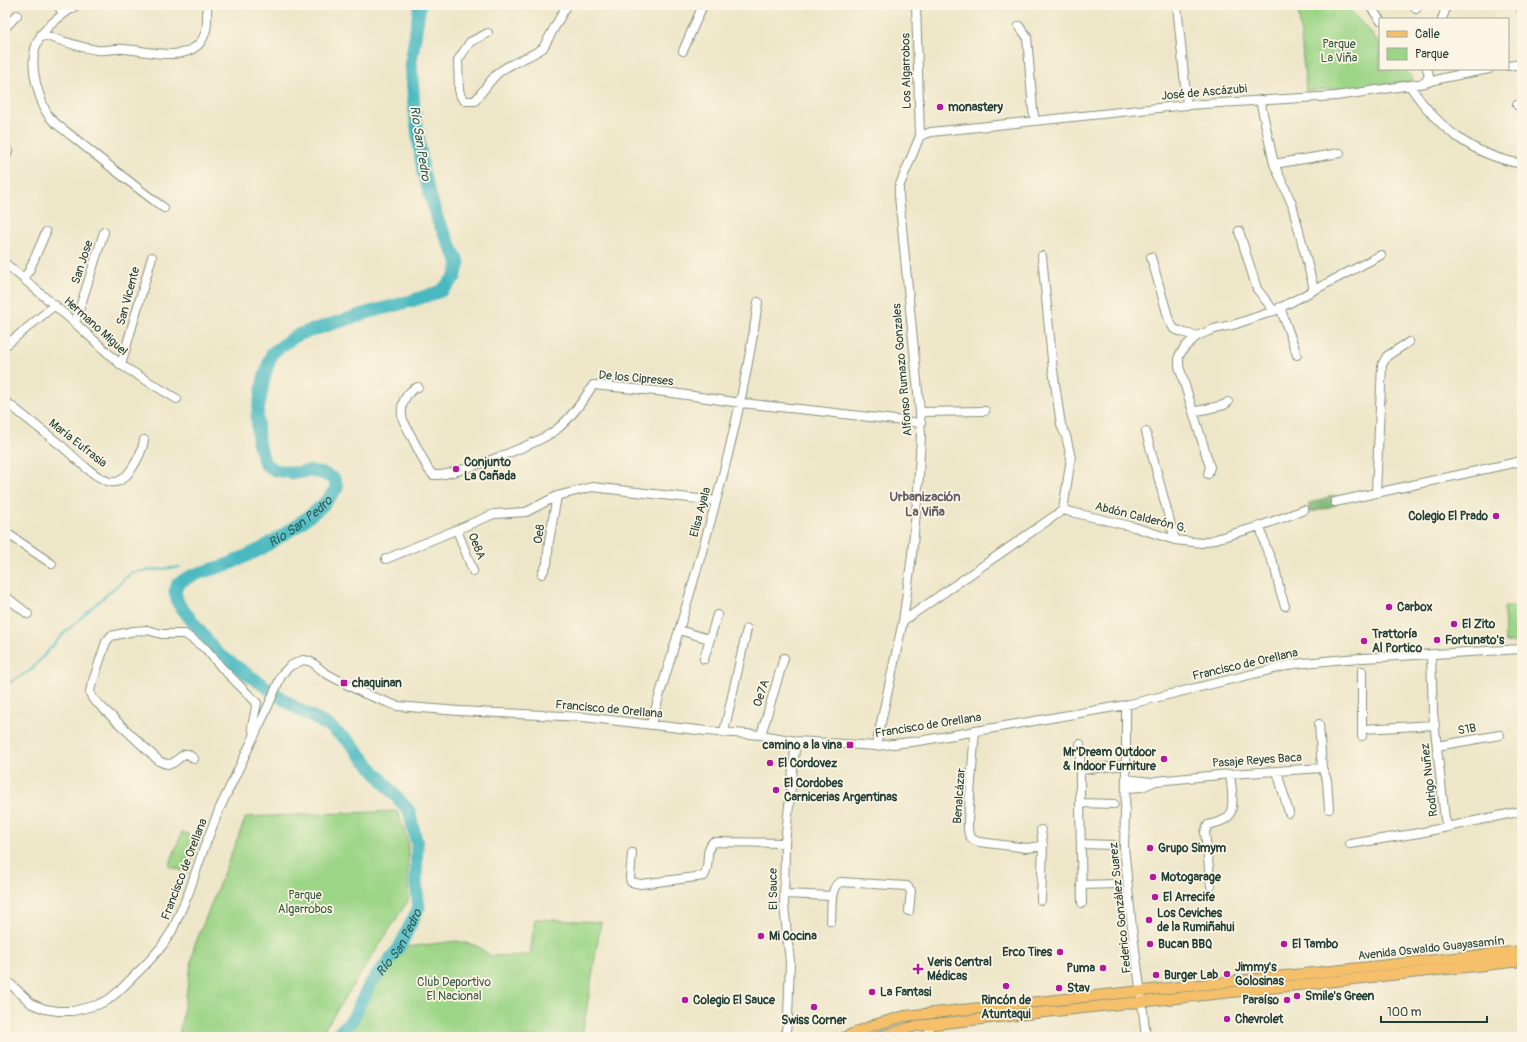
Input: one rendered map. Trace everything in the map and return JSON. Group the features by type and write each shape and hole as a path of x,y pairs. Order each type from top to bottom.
{"main road":[{"name":"Avenida Oswaldo Guayasamín","path":"845,1037 874,1025 905,1016 1522,951"},
{"name":"Avenida Oswaldo Guayasamín","path":"878,1037 916,1026 1522,961"}],"street":[{"path":"58,5 63,14"},
{"path":"77,5 63,14 41,34 36,41 33,57 39,95 48,116 115,171 164,208"},
{"path":"41,34 69,44 97,50 124,49 146,53 170,54 189,50 198,45 202,40 206,34 207,5"},
{"path":"488,33 470,42 458,60 459,90 465,101 475,101 498,73 543,48 567,5"},
{"path":"683,51 702,5"},
{"name":"Los Algarrobos","path":"916,5 920,136"},
{"path":"1177,5 1187,105"},
{"path":"1369,5 1379,19"},
{"path":"1442,18 1447,5"},
{"path":"1521,5 1522,12"},
{"path":"5,28 17,15"},
{"path":"1019,26 1027,37 1035,121"},
{"path":"1509,66 1522,64"},
{"path":"1425,83 1429,76 1427,70"},
{"name":"José de Ascázubi","path":"920,136 931,132 1187,105 1336,96 1410,86 1484,70"},
{"path":"1410,86 1430,112 1457,137 1476,150 1492,157 1522,164"},
{"path":"1260,100 1274,164 1292,204 1314,289"},
{"name":"Alfonso Rumazo Gonzales","path":"876,746 903,621 912,554 918,490 921,423 899,196 900,187 920,136"},
{"path":"5,160 8,151"},
{"path":"1274,164 1340,153"},
{"path":"1239,230 1257,289 1277,309 1297,355"},
{"path":"23,278 29,271 46,232"},
{"name":"San Jose","path":"75,322 104,232"},
{"path":"1208,474 1210,467 1179,366 1179,356 1184,348 1197,336 1277,309 1381,255"},
{"path":"903,621 1063,510 1071,458 1066,436 1061,425 1054,377 1042,256"},
{"name":"San Vicente","path":"121,365 152,257"},
{"path":"1151,257 1169,320 1174,329 1197,336"},
{"name":"Hermano Miguel","path":"5,263 75,322 121,365 177,399"},
{"name":"Elisa Ayala","path":"651,724 716,501 741,403 758,302"},
{"path":"5,346 55,306"},
{"path":"1376,492 1382,365 1388,356 1408,342"},
{"name":"De los Cipreses","path":"418,387 410,390 406,395 401,412 403,420 428,469 433,475 437,476 472,467 546,437 564,423 593,385 666,392 741,403 921,423"},
{"name":"María Eufrasia","path":"5,401 93,473 110,482 117,482 130,472 143,447 144,440"},
{"path":"1192,412 1224,405 1228,402"},
{"path":"920,412 985,411"},
{"path":"1146,432 1175,540"},
{"path":"1335,502 1522,461"},
{"path":"386,560 494,514 526,512 557,496 592,487 716,501"},
{"name":"Oe8","path":"542,574 547,564 557,496"},
{"name":"Abdón Calderón G.","path":"1063,510 1134,527 1175,540 1202,543 1260,526 1304,510"},
{"path":"1260,526 1266,548 1275,568 1285,606"},
{"name":"Oe8A","path":"457,530 473,571"},
{"path":"5,532 52,564"},
{"path":"5,596 28,614"},
{"path":"704,659 717,615"},
{"path":"724,732 747,629"},
{"path":"194,760 186,754 172,764 159,761 92,698 90,692 91,687 106,642 111,636 147,630 162,634 185,634 206,649 221,667 257,703 252,726 254,734"},
{"path":"679,630 709,638"},
{"name":"Francisco de Orellana","path":"5,979 32,1004 45,1009 73,1011 97,1005 108,1000 149,961 172,931 189,892 219,810 254,734 267,710 282,674 290,666 297,662 309,661 325,673 363,693 397,706 459,711 583,717 706,731 761,735 796,742 876,746 920,741 975,730 1126,705 1294,664 1346,659 1522,649"},
{"name":"Rodrigo Nuñez","path":"1431,654 1437,746 1448,827 1522,811"},
{"name":"Oe7A","path":"761,735 784,658"},
{"path":"1362,671 1362,733 1435,725"},
{"name":"Federico González Suarez","path":"1126,705 1124,847 1132,928 1146,1037"},
{"path":"1318,724 1322,768 1326,780 1329,809"},
{"name":"Benalcázar","path":"975,730 968,834 972,839 979,842 1027,848 1042,846"},
{"name":"S1B","path":"1437,746 1500,735"},
{"name":"El Sauce","path":"785,1037 788,1017 790,962 784,894 785,843 796,742"},
{"path":"1080,744 1082,904"},
{"path":"1080,770 1125,765"},
{"name":"Pasaje Reyes Baca","path":"1126,779 1151,782 1230,774 1322,768"},
{"path":"1277,771 1289,813"},
{"path":"1211,886 1205,832 1208,825 1221,821 1228,816 1231,810 1233,800 1230,774"},
{"name":"Pasaje Reyes Baca","path":"1126,788 1139,788 1151,782"},
{"path":"1080,803 1114,804"},
{"path":"1350,844 1448,827"},
{"path":"1041,830 1041,900"},
{"path":"632,853 631,882 641,884 704,876 708,867 708,849 713,842 785,843"},
{"path":"1081,844 1114,845"},
{"path":"831,921 832,896 835,886 837,883 841,882 907,886 911,891 909,911"},
{"path":"1081,885 1116,884"},
{"path":"784,894 832,896"},
{"path":"928,1025 930,1037"}],"green space":[{"name":"Parque La Viña","path":"1298,5 1345,5 1379,42 1379,70 1405,70 1413,78 1410,82 1306,91"},
{"path":"1335,495 1336,505 1309,513 1309,503"},
{"path":"1504,607 1522,607 1522,642 1505,642"},
{"name":"Parque Algarrobos","path":"397,811 408,841 408,901 326,1027 315,1037 179,1037 194,947 246,817"},
{"path":"182,832 200,838 188,873 169,866"},
{"name":"Club Deportivo El Nacional","path":"535,919 601,922 582,1037 334,1037 352,1020 370,984 399,948 457,941 477,946 491,956 530,955"}],"waterway":[{"name":"Río San Pedro","path":"334,1037 352,1020 370,984 399,948 419,907 416,885 417,844 409,811 349,742 329,726 296,708 217,653 178,603 175,592 178,583 193,575 229,564 261,549 295,527 322,506 337,488 334,479 322,473 310,471 294,473 275,470 265,464 258,442 257,416 264,378 272,353 297,335 441,291 455,277 459,263 438,221 423,172 414,107 411,62 420,5"},
{"path":"5,685 31,670 65,632 132,572 180,567"}],"place":[{"name":"monastery","path":"940,107"},
{"name":"Conjunto La Cañada","path":"456,469"},
{"name":"Colegio El Prado","path":"1496,516"},
{"name":"Carbox","path":"1389,607"},
{"name":"El Zito","path":"1454,624"},
{"name":"Fortunato's","path":"1437,640"},
{"name":"Trattoría Al Portico","path":"1364,641"},
{"name":"chaquinan","path":"344,683"},
{"name":"camino a la vina","path":"850,745"},
{"name":"Mr'Dream Outdoor & Indoor Furniture","path":"1164,759"},
{"name":"El Cordovez","path":"770,763"},
{"name":"El Cordobes Carnicerias Argentinas","path":"776,790"},
{"name":"Grupo Simym","path":"1150,848"},
{"name":"Motogarage","path":"1153,877"},
{"name":"El Arrecife","path":"1155,897"},
{"name":"Los Ceviches de la Rumiñahui","path":"1149,920"},
{"name":"Mi Cocina","path":"761,936"},
{"name":"Bucan BBQ","path":"1150,944"},
{"name":"El Tambo","path":"1284,944"},
{"name":"Erco Tires","path":"1060,952"},
{"name":"Puma","path":"1103,968"},
{"name":"Veris Central Médicas","path":"918,969"},
{"name":"Jimmy's Golosinas","path":"1227,974"},
{"name":"Burger Lab","path":"1156,975"},
{"name":"Rincón de Atuntaqui","path":"1006,986"},
{"name":"Stav","path":"1059,988"},
{"name":"La Fantasi","path":"872,992"},
{"name":"Smile's Green","path":"1297,996"},
{"name":"Colegio El Sauce","path":"685,1000"},
{"name":"Paraíso","path":"1287,1000"},
{"name":"Swiss Corner","path":"814,1007"},
{"name":"Chevrolet","path":"1227,1019"}],"district":[{"name":"Urbanización La Viña","path":"925,504"}]}
